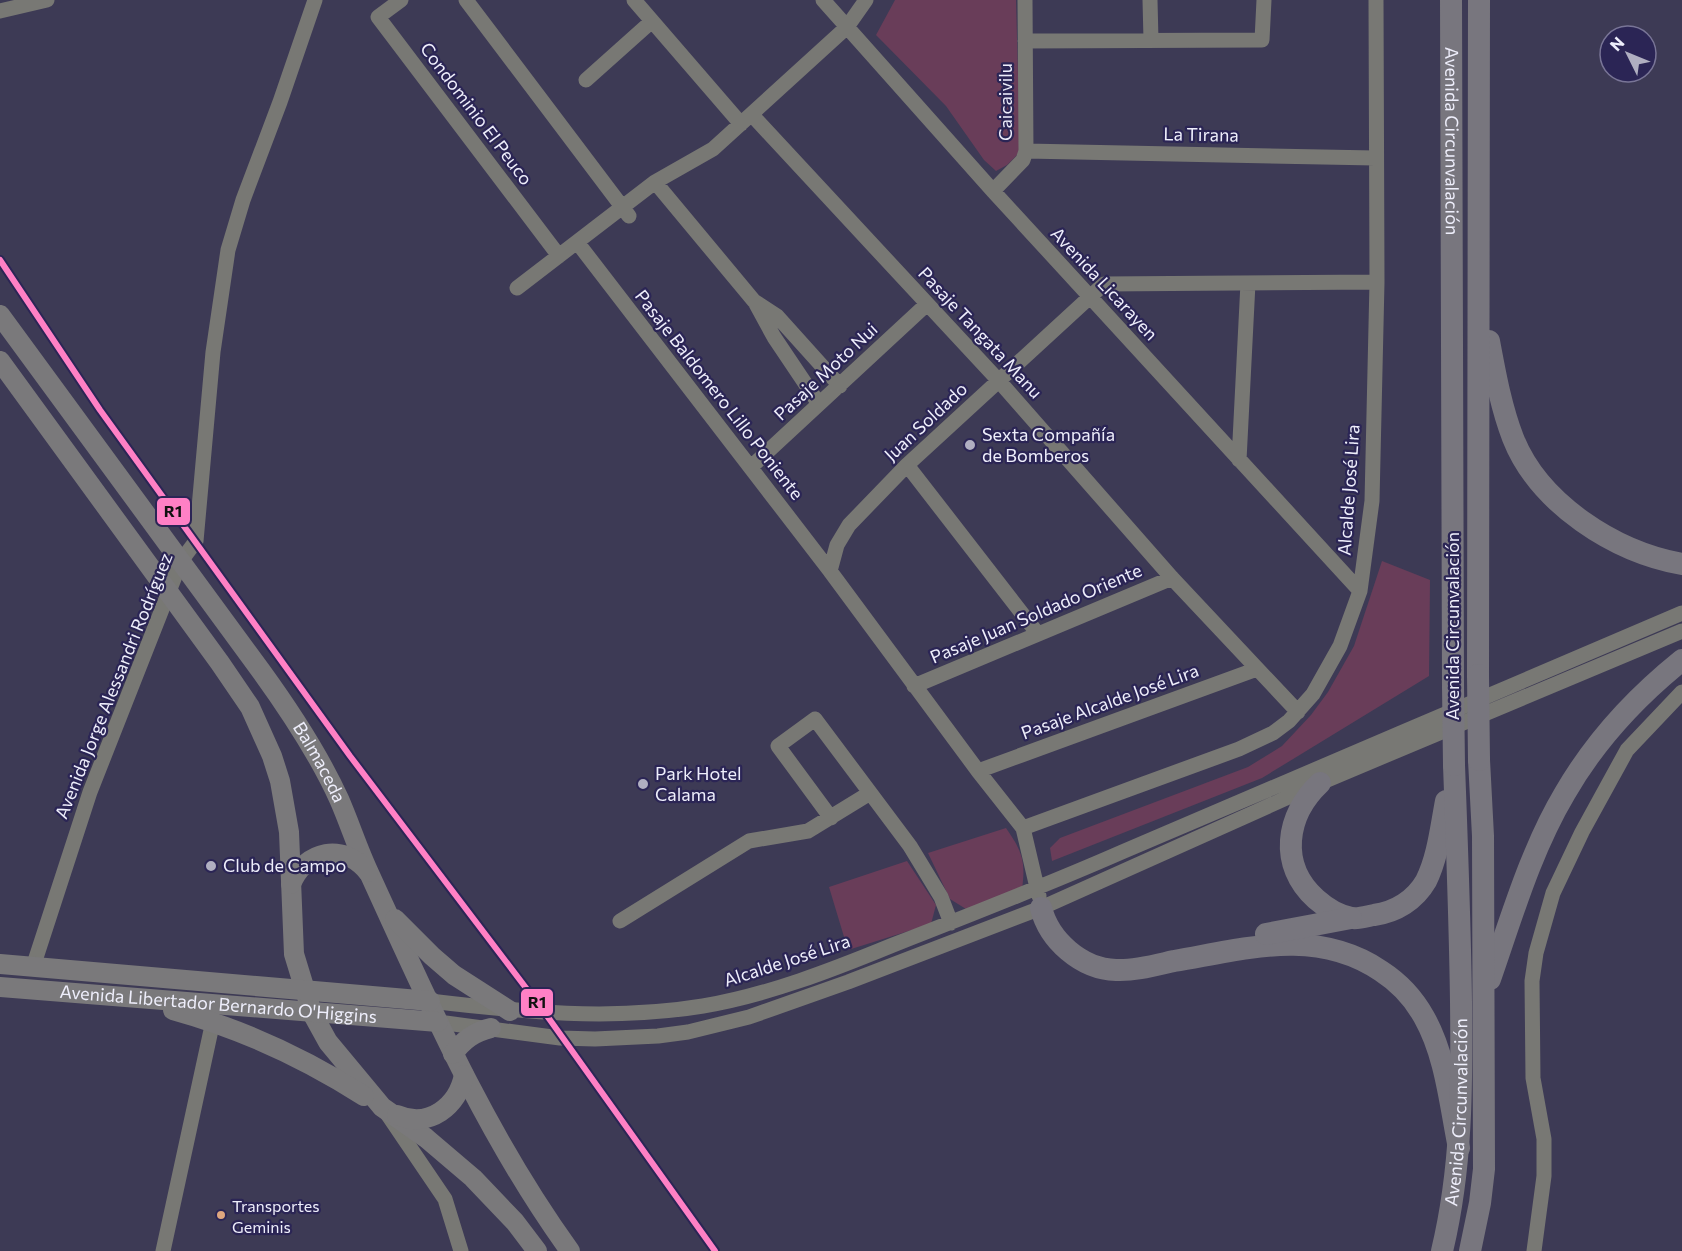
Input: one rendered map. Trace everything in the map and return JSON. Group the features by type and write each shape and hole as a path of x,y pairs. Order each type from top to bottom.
{"highway":[{"name":"Avenida Circunvalación","path":"1470,1251 1484,1169 1483,836 1478,675 1479,0"},
{"name":"Avenida Circunvalación","path":"1442,1251 1459,1148 1461,1121 1461,1023 1453,686 1450,4"},
{"path":"1479,296 1499,392 1514,439 1535,475 1563,505 1595,531 1632,550 1682,564"},
{"path":"1484,994 1537,850 1565,792 1600,741 1620,717 1641,695 1682,660"},
{"path":"1039,898 1052,924 1066,937 1088,950 1113,955 1241,939 1391,911 1409,900 1425,882 1430,871 1454,765"},
{"path":"1320,783 1304,799 1293,823 1291,849 1293,862 1297,874 1312,895 1332,910 1352,918"},
{"path":"1039,898 1044,919 1050,931 1068,950 1090,964 1116,970 1257,947 1284,945 1321,946 1338,950 1372,965 1401,987 1423,1015 1431,1031 1443,1065 1459,1148"}],"main road":[{"name":"Balmaceda","path":"0,315 261,671 302,731 338,798 368,872 453,1054 515,1167 570,1251"},
{"name":"Balmaceda","path":"0,361 236,685 262,731 272,756 285,806 291,849 294,954 312,1013 328,1042 382,1107 426,1138 473,1178 515,1222 537,1251"},
{"path":"291,884 300,868 315,857 324,854 343,854 353,858 368,872"},
{"path":"388,913 454,975 510,1011"},
{"path":"267,988 282,974 294,954"},
{"name":"Avenida Libertador Bernardo O'Higgins","path":"0,964 430,1001"},
{"name":"Avenida Libertador Bernardo O'Higgins","path":"0,987 438,1022"},
{"path":"121,996 213,1021 283,1050 407,1119 435,1115 452,1103 465,1075"},
{"path":"453,1054 465,1040 482,1030 491,1028"}],"street":[{"path":"0,11 46,0"},
{"name":"Condominio El Peuco","path":"401,0 378,17 559,256"},
{"path":"466,0 625,211"},
{"name":"Pasaje Tangata Manu","path":"634,0 999,381 1172,578 1298,712"},
{"name":"Avenida Licarayen","path":"823,0 1089,297 1360,591"},
{"path":"517,288 577,242 625,211 655,182 713,149 848,27 866,0"},
{"name":"Caicaivilu","path":"993,191 1023,160 1026,151 1025,0"},
{"path":"1150,0 1150,40"},
{"path":"1025,41 1262,40 1264,0"},
{"name":"Alcalde José Lira","path":"1023,828 1248,745 1273,733 1298,712 1313,694 1332,663 1348,627 1360,591 1372,501 1377,282 1376,0"},
{"name":"Avenida Jorge Alessandri Rodríguez","path":"33,967 90,792 181,561 196,541 213,352 228,250 243,200 280,102 312,1"},
{"path":"586,80 652,21"},
{"name":"La Tirana","path":"1026,151 1375,158"},
{"path":"655,182 754,301 774,337 819,404"},
{"name":"Pasaje Baldomero Lillo Poniente","path":"577,242 830,571"},
{"name":"Juan Soldado","path":"830,571 837,545 849,525 907,465 1104,284 1377,282"},
{"path":"1239,460 1248,283"},
{"path":"754,301 777,316 840,386"},
{"name":"Pasaje Moto Nui","path":"751,467 927,304"},
{"path":"907,465 1038,634"},
{"path":"830,571 1023,828 1039,898"},
{"name":"Pasaje Juan Soldado Oriente","path":"915,686 1172,578"},
{"name":"Alcalde José Lira","path":"438,1022 525,1034 595,1039 658,1036 749,1017 837,986 1039,898 1435,717 1682,613"},
{"name":"Alcalde José Lira","path":"430,1001 510,1011 616,1014 674,1010 759,994 951,923 1039,898 1682,631"},
{"name":"Pasaje Alcalde José Lira","path":"978,771 1257,669"},
{"path":"1534,1251 1544,1176 1544,1139 1533,1078 1532,981 1536,953 1553,892 1582,832 1627,750 1682,692"},
{"path":"831,818 778,746 815,719 915,854 941,897 951,923"},
{"path":"620,921 749,841 808,831 870,793"},
{"path":"163,1251 213,1021"},
{"path":"382,1107 445,1199 461,1251"}],"shaded area":[{"path":"895,0 1016,0 1020,152 1007,165 996,171 984,160 946,106 876,35"},
{"path":"1382,561 1430,580 1429,676 1262,778 1052,861 1050,848 1060,838 1248,767 1282,746 1311,715 1328,692 1354,646"},
{"path":"1006,828 1016,843 1023,863 1022,889 966,909 950,899 928,853"},
{"path":"907,861 936,905 931,924 848,950 829,887"}],"transit line":[{"name":"R1","path":"0,260 100,410 350,756 545,1013 715,1251"}],"place":[{"name":"Sexta Compañía de Bomberos","path":"970,445"},
{"name":"Park Hotel Calama","path":"643,784"},
{"name":"Club de Campo","path":"211,866"},
{"name":"Transportes Geminis","path":"221,1215"}]}
